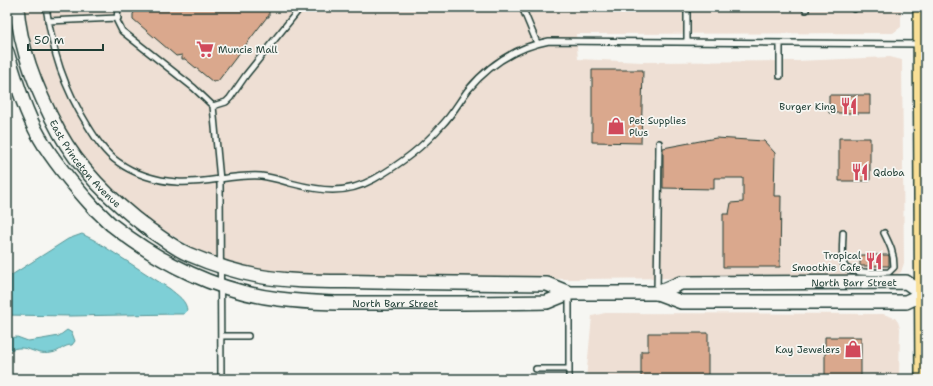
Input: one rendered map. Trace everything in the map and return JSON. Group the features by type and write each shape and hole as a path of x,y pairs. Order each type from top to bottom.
{"main road":[{"path":"922,7 924,379"}],"street":[{"name":"East Princeton Avenue","path":"14,10 39,92 66,144 85,170 116,203 162,238 186,253 221,266"},
{"name":"East Princeton Avenue","path":"7,52 20,93 40,138 62,171 83,196 111,224 152,253 180,270 221,285"},
{"name":"North Barr Street","path":"221,266 254,276 277,279 547,284 569,293"},
{"name":"North Barr Street","path":"221,285 251,294 278,299 324,303 547,302 569,293 657,293 681,302 906,302 923,294 906,282 681,283 657,293"}],"lane":[{"path":"46,7 55,56 66,86 79,112 100,144 118,162 141,175 177,182 262,176 312,188 335,191 361,185 405,159 426,142 444,124 468,91 491,67 517,51 537,43 549,41 922,44"},
{"path":"118,7 117,21 122,31 194,88 213,106 220,180 221,379"},
{"path":"213,106 226,102 230,98 246,75 301,7"},
{"path":"522,7 537,43"},
{"path":"687,7 687,42"},
{"path":"48,21 118,18"},
{"path":"780,44 780,76"},
{"path":"657,293 659,143"},
{"path":"843,233 844,263 846,268 854,272 889,272 894,267 894,257 892,247 884,233"},
{"path":"569,293 569,379"},
{"path":"221,336 248,336"},
{"path":"536,369 569,369"}],"shaded area":[{"name":"Muncie Mall","path":"22,7 901,7 901,27 893,33 576,34 578,59 642,62 797,61 890,57 902,60 904,263 901,272 894,276 575,279 288,277 232,264 201,253 133,211 102,182 62,130 38,79 26,40"},
{"path":"605,313 883,314 895,318 900,328 899,379 586,379 592,316"}],"water":[{"path":"82,234 94,240 170,289 183,301 187,307 187,311 184,314 71,316 7,315 7,278 68,239"},
{"path":"67,330 72,333 75,341 72,345 66,346 57,351 39,353 25,348 20,348 7,351 7,338 17,337 28,341 59,336"}],"building":[{"name":"Muncie Mall","path":"138,7 269,7 269,17 267,17 218,81 213,82 185,59 182,59 182,55 176,56 133,19 133,14"},
{"path":"592,70 643,70 641,143 592,142"},
{"name":"Burger King","path":"829,95 870,95 870,113 829,113"},
{"path":"716,138 764,141 775,153 774,196 781,196 780,267 723,267 723,214 729,214 731,203 743,202 743,178 714,178 714,189 663,188 663,148"},
{"path":"839,138 870,138 870,181 839,181"},
{"name":"Tropical Smoothie Cafe","path":"860,255 889,255 889,266 860,266"},
{"path":"648,333 708,333 708,379 641,379 641,351 648,351"},
{"path":"825,337 861,337 861,379 825,379"}],"place":[{"name":"Muncie Mall","path":"205,49"},
{"name":"Burger King","path":"849,106"},
{"name":"Pet Supplies Plus","path":"616,126"},
{"name":"Qdoba","path":"860,172"},
{"name":"Tropical Smoothie Cafe","path":"874,261"},
{"name":"Kay Jewelers","path":"853,349"}]}
